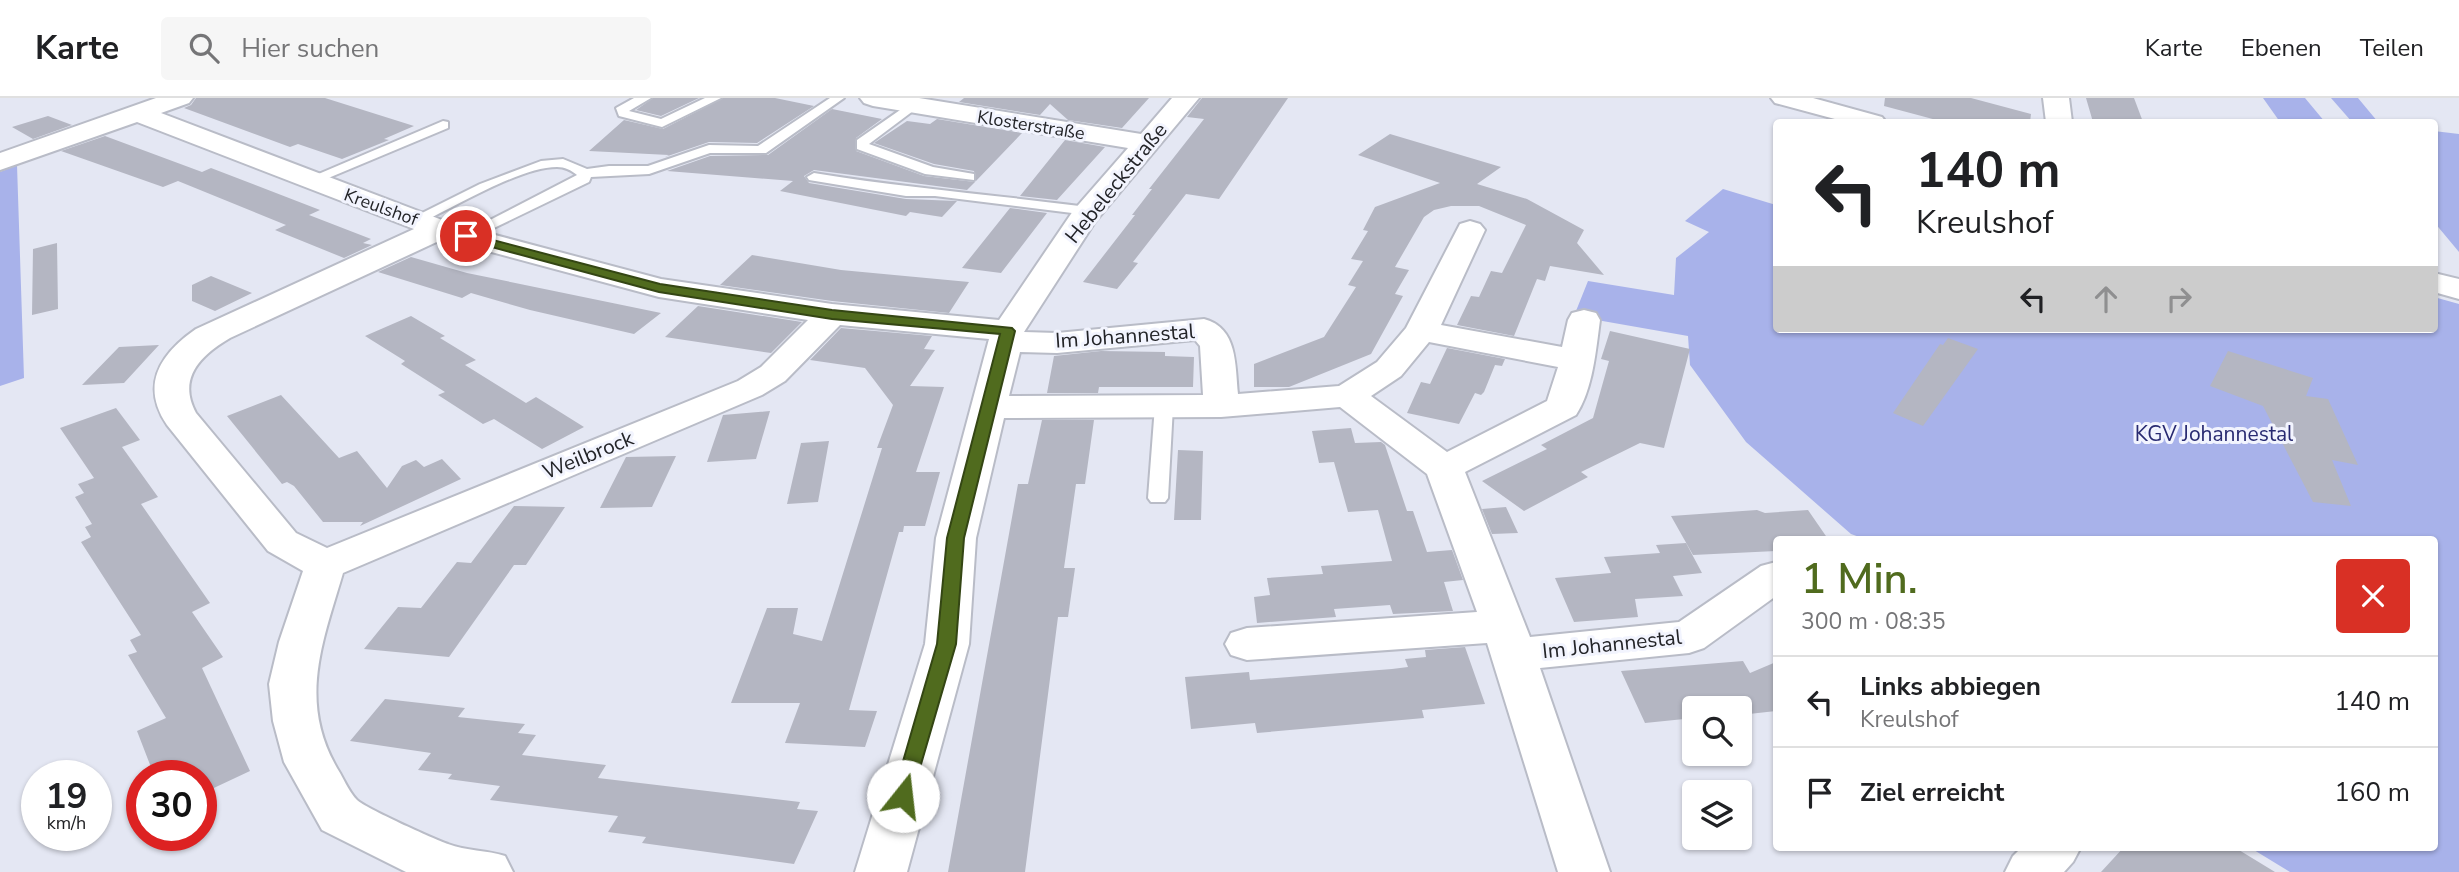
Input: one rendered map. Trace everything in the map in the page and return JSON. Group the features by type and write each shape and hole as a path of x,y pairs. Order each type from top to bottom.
{"street":[{"path":"0,162 180,98"},
{"name":"Klosterstraße","path":"873,98 1147,143"},
{"name":"Hebeleckstraße","path":"881,872 947,644 956,538 1007,336 1088,211 1186,98"},
{"path":"1784,98 1862,119"},
{"path":"2056,98 2059,119"},
{"name":"Kreulshof","path":"136,113 440,229 659,288 832,314 1007,336"},
{"path":"440,229 212,334 190,351 179,366 170,385 170,401 180,417 282,542 325,565 300,642 292,684 296,721 308,762 340,816 445,867 486,872"},
{"path":"989,407 1221,406 1348,396 1389,369 1421,331 1470,230"},
{"path":"2438,283 2459,289"},
{"name":"Weilbrock","path":"325,565 750,388 773,374 832,314"},
{"path":"1348,396 1444,468 1563,407 1577,360 1584,320"},
{"name":"Im Johannestal","path":"1007,336 1057,343 1204,330 1217,345 1221,406"},
{"path":"1421,331 1577,360"},
{"name":"Im Johannestal","path":"1444,468 1508,641 1584,872"},
{"name":"Im Johannestal","path":"1247,644 1689,637 1773,578"},
{"path":"2031,872 2051,851"}],"lane":[{"path":"645,98 622,108 624,113 662,123 715,98"},
{"path":"584,174 609,170 649,170 709,149 761,150 838,98"},
{"path":"913,105 862,143 862,146 930,171 969,177"},
{"path":"310,181 443,125"},
{"path":"566,164 580,169 584,174 584,179 440,229 541,165 566,164"},
{"path":"814,177 906,192 935,192 1088,211"},
{"path":"1157,498 1164,406"}],"green space":[{"path":"2263,98 2305,98 2322,119 2278,119"},
{"path":"2331,98 2358,98 2376,119 2349,119"},
{"path":"2438,131 2459,134 2459,252 2438,227"},
{"path":"17,165 24,378 0,386 0,172"},
{"name":"KGV Johannestal","path":"1723,189 1773,204 1773,333 2438,333 2438,298 2459,304 2459,872 2290,872 2256,851 2438,851 2438,536 1851,534 1746,442 1690,365 1688,336 1574,316 1588,281 1674,295 1676,258 1709,232 1685,221"}],"building":[{"path":"196,98 325,98 414,126 384,139 389,140 342,159 298,144 290,147 184,108 191,105"},
{"path":"653,98 699,98 661,116 636,110"},
{"path":"723,98 775,98 814,106 757,143 709,142 665,157 669,155 589,151 624,120 663,129"},
{"path":"964,98 1149,98 1122,128 1068,120 1050,104 1040,115 959,102"},
{"path":"1202,98 1288,98 1219,199 1186,194 1133,262 1138,263 1117,289 1083,282 1135,215 1132,215 1152,189 1149,189 1204,119 1187,117"},
{"path":"1885,98 1971,98 2031,114 2030,119 1933,119 1884,106"},
{"path":"2086,98 2134,98 2142,119 2092,119"},
{"path":"832,109 882,119 856,138 856,151 924,176 975,182 967,190 814,170 804,176 809,183 906,199 957,201 942,217 910,212 906,216 780,191 793,181 667,171 710,156 768,155"},
{"path":"48,116 72,125 33,139 12,127"},
{"path":"937,119 1022,133 976,181 974,171 934,164 874,143 907,121 930,124"},
{"path":"1390,134 1501,167 1477,184 1527,199 1584,230 1577,243 1604,275 1550,266 1545,281 1537,279 1514,336 1457,325 1471,296 1479,297 1491,271 1502,273 1526,225 1479,206 1451,206 1434,210 1424,217 1395,267 1409,270 1395,294 1403,296 1371,354 1289,387 1254,387 1254,364 1324,337 1356,287 1348,285 1363,261 1351,259 1368,231 1363,230 1375,207 1440,183 1358,155"},
{"path":"105,136 202,172 211,168 320,210 309,215 371,239 363,243 372,245 344,258 275,230 286,225 178,181 163,187 61,151"},
{"path":"1065,140 1105,147 1057,200 1020,196"},
{"path":"1010,208 1047,213 1001,273 962,268"},
{"path":"57,243 58,309 32,315 33,249"},
{"path":"752,255 841,270 969,282 949,313 832,301 720,285"},
{"path":"411,257 467,273 661,313 634,334 471,293 462,298 378,272"},
{"path":"211,276 252,293 215,311 192,301 192,285"},
{"path":"698,306 802,322 771,353 665,337"},
{"path":"411,316 445,336 440,338 476,360 465,365 526,403 536,397 584,427 542,449 494,419 483,424 438,395 445,392 401,364 405,361 365,336"},
{"path":"841,328 932,336 924,349 935,350 910,386 944,387 916,472 940,472 925,526 904,526 903,532 899,532 849,710 877,711 865,747 785,743 800,703 731,703 767,608 798,608 793,634 822,641 882,448 877,448 893,405 865,368 810,360"},
{"path":"1610,331 1690,349 1664,448 1640,443 1581,472 1588,477 1524,511 1482,481 1547,449 1541,445 1593,418 1609,361 1601,359"},
{"path":"1948,338 1978,349 1923,426 1893,413 1940,344 1943,345"},
{"path":"159,345 124,383 82,385 119,347"},
{"path":"1447,348 1505,359 1502,366 1495,365 1484,392 1481,395 1475,393 1459,424 1407,413 1421,382 1430,384"},
{"path":"1101,351 1165,352 1165,356 1194,357 1193,387 1099,387 1098,393 1047,393 1054,356"},
{"path":"2228,351 2313,378 2306,396 2328,399 2358,465 2332,460 2351,506 2313,502 2263,406 2210,386"},
{"path":"281,395 339,458 357,451 387,488 402,466 416,460 424,467 442,459 461,479 360,526 363,522 323,522 294,486 287,482 282,484 227,416"},
{"path":"116,408 140,440 122,447 158,497 141,504 210,603 192,612 223,657 202,668 250,771 217,786 217,760 148,760 137,731 166,718 128,655 137,652 130,640 141,635 81,542 91,537 85,527 92,524 75,497 84,493 78,484 94,478 60,428"},
{"path":"770,411 756,459 707,462 723,415"},
{"path":"1042,420 1094,420 1085,484 1076,484 1064,568 1075,568 1068,617 1058,617 1025,872 948,872 1018,484 1028,484"},
{"path":"1351,428 1355,443 1381,442 1385,445 1407,511 1413,511 1427,552 1452,550 1463,580 1444,582 1453,611 1393,614 1390,605 1334,609 1336,617 1257,623 1254,597 1270,595 1267,578 1323,574 1321,566 1392,561 1378,510 1348,512 1334,462 1319,463 1312,431"},
{"path":"829,441 818,502 787,504 801,443"},
{"path":"1178,450 1203,451 1201,520 1174,520"},
{"path":"676,456 652,507 600,508 626,457"},
{"path":"514,506 565,507 526,565 514,565 449,657 364,649 398,607 421,608 457,562 471,563"},
{"path":"1506,507 1518,533 1492,534 1482,509"},
{"path":"1757,510 1765,513 1808,510 1826,536 1773,536 1773,551 1693,555 1671,516"},
{"path":"1686,543 1702,573 1673,576 1683,596 1635,599 1638,617 1574,622 1555,578 1611,573 1604,557 1660,553 1656,545"},
{"path":"1465,647 1485,704 1422,710 1424,718 1257,733 1255,723 1191,729 1185,677 1249,672 1250,680 1392,669 1408,667 1405,659 1426,657 1425,650"},
{"path":"1743,661 1750,673 1773,663 1773,711 1752,714 1752,696 1682,696 1682,719 1645,723 1621,671"},
{"path":"385,699 465,708 458,717 525,724 518,733 536,735 522,755 606,765 598,778 800,802 797,809 818,811 794,864 642,843 646,837 608,832 618,816 490,800 500,786 448,779 452,774 418,770 431,753 350,741"},
{"path":"2120,851 2241,851 2275,872 2101,872"}],"route":[{"path":"466,236 659,288 832,314 1008,331 956,538 947,644 903,796"}]}
